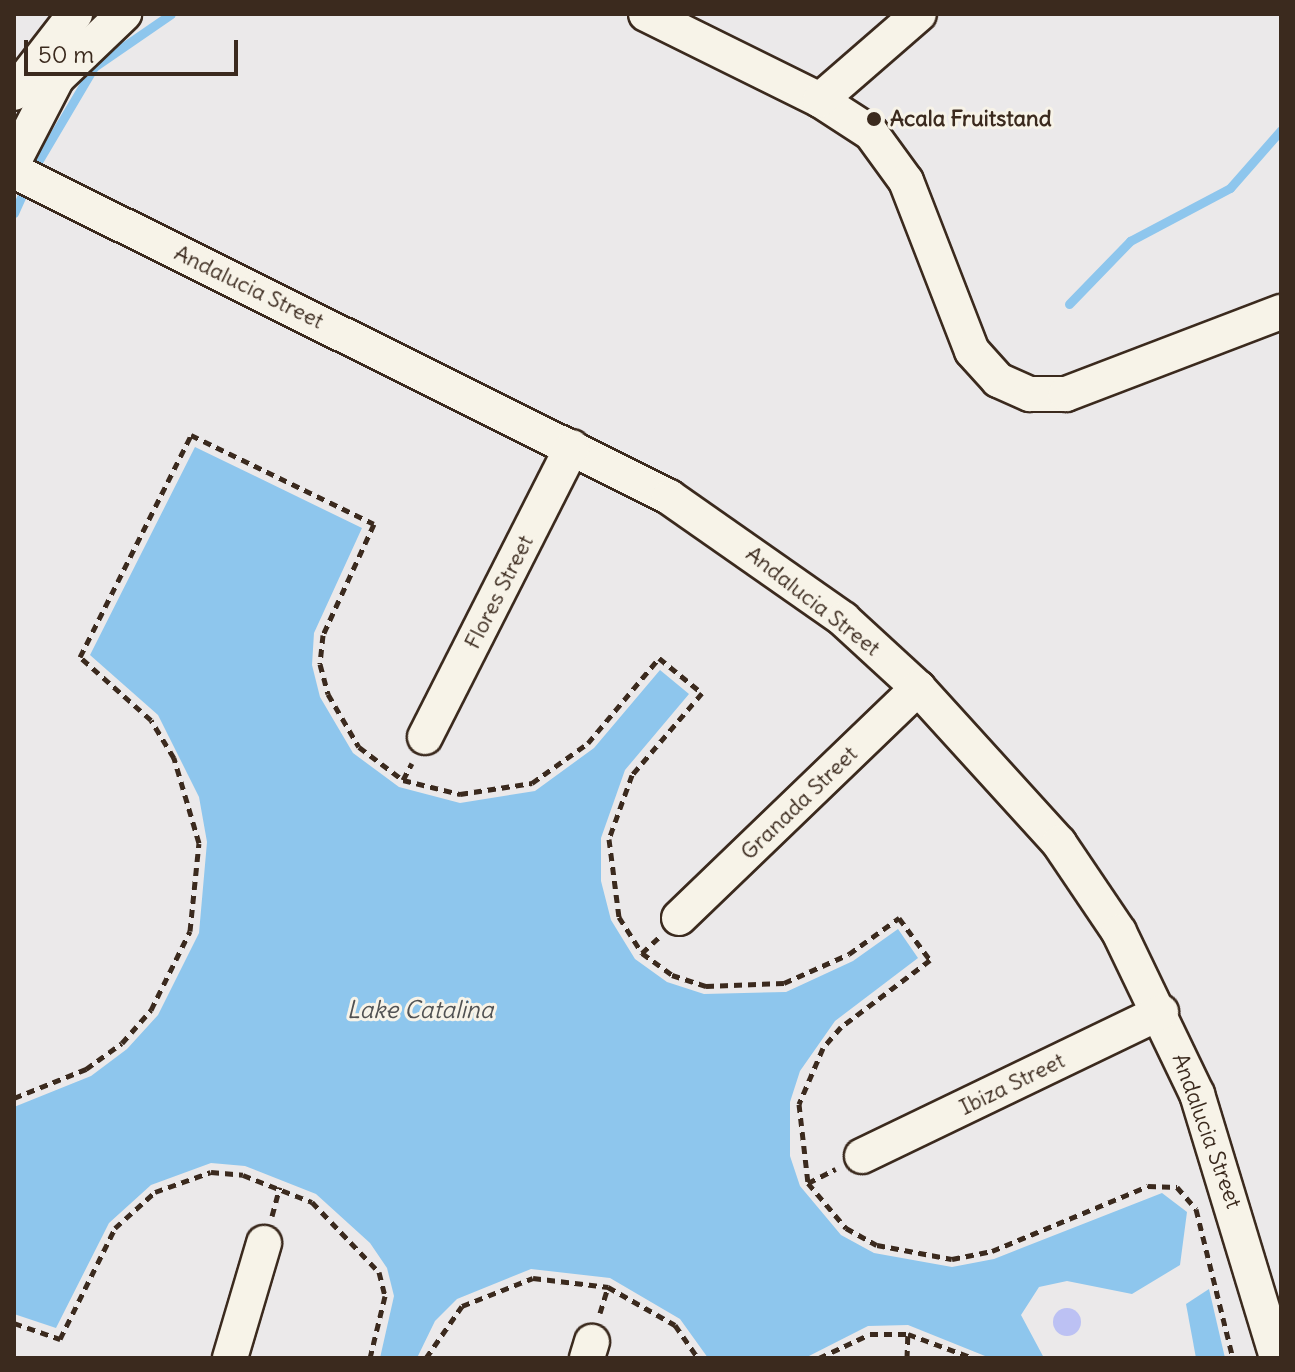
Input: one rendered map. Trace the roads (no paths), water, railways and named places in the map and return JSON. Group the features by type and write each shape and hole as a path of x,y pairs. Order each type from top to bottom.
{"street":[{"path":"14,93 75,14"},
{"path":"14,161 57,78 124,14"},
{"path":"646,14 820,100 871,133 906,181 972,351 998,380 1030,394 1066,394 1281,312"},
{"path":"820,100 919,14"},
{"name":"Andalucia Street","path":"14,171 572,447 753,551 918,688 1059,843 1161,1012 1225,1176 1277,1358"},
{"name":"Flores Street","path":"425,737 572,447"},
{"name":"Granada Street","path":"679,918 918,688"},
{"name":"Ibiza Street","path":"862,1156 1161,1012"},
{"path":"230,1358 264,1243"}],"water":[{"name":"Lake Catalina","path":"195,447 362,528 314,633 312,665 320,697 353,753 399,787 460,803 535,791 594,748 660,670 689,694 625,770 601,838 601,881 611,920 635,959 667,982 704,994 786,992 853,961 898,929 918,958 835,1021 800,1071 790,1102 790,1156 800,1186 841,1235 874,1253 952,1267 994,1259 1162,1193 1187,1212 1180,1265 1132,1294 1067,1281 1039,1287 1021,1315 1044,1358 990,1358 908,1325 868,1326 805,1358 708,1358 680,1319 610,1278 531,1269 457,1299 435,1321 417,1358 380,1358 394,1296 387,1268 370,1243 316,1194 245,1166 211,1163 151,1185 109,1223 56,1328 14,1314 14,1107 91,1076 127,1049 158,1015 199,933 207,842 199,797 158,715 90,655"},
{"path":"1209,1289 1225,1358 1196,1358 1186,1304"}],"waterway":[{"path":"39,160 94,67 171,14"},
{"path":"1069,304 1130,241 1230,188 1281,130"},
{"path":"14,213 21,197"}],"place":[{"name":"Acala Fruitstand","path":"874,119"}]}
